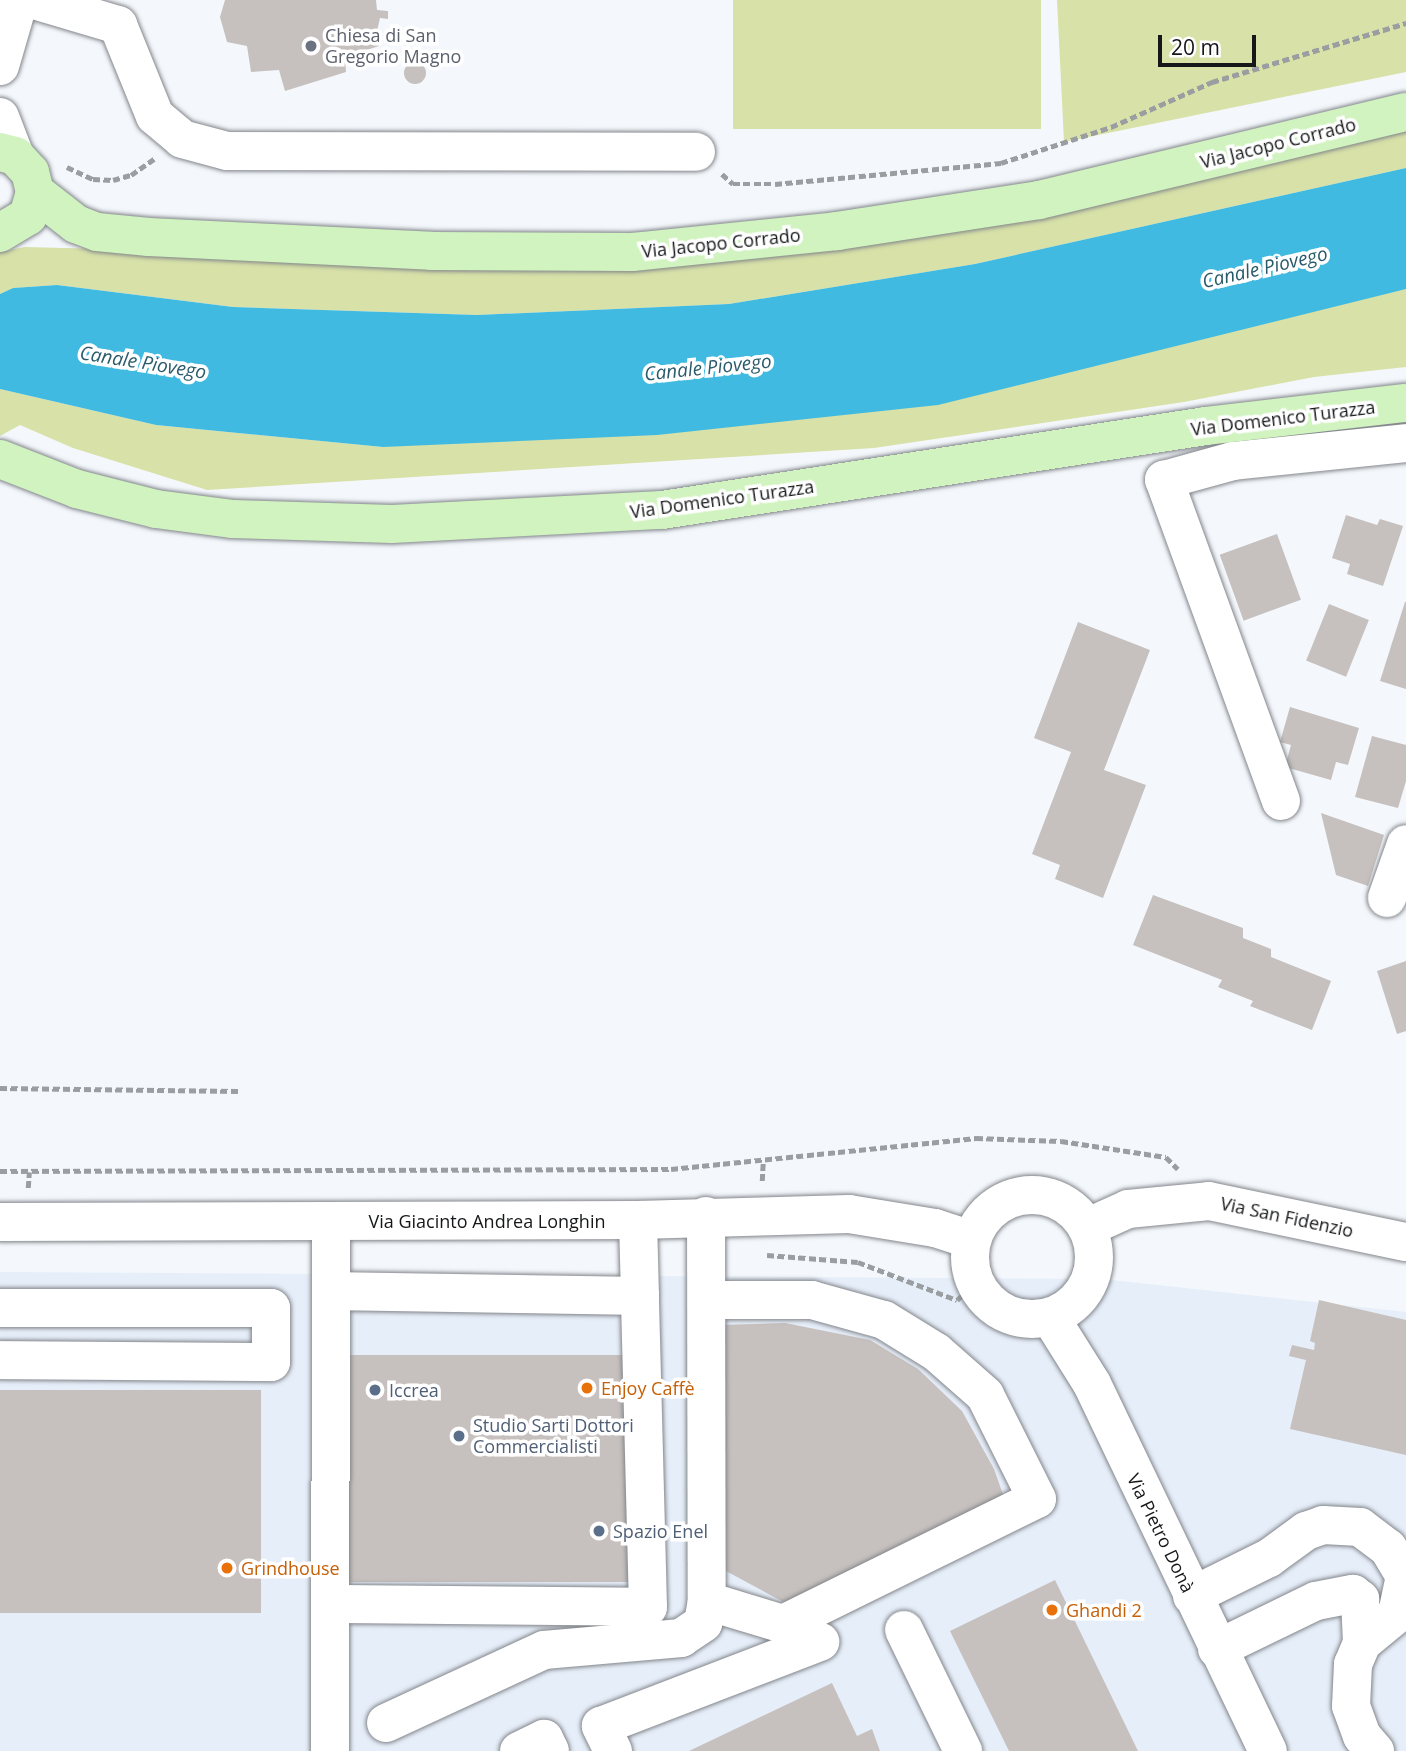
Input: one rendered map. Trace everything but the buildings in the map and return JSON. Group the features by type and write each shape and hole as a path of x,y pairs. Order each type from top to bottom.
{"main road":[{"name":"Via Jacopo Corrado","path":"35,192 76,224 136,236 431,251 632,252 837,231 1039,200 1406,112"},
{"path":"0,233 19,225 28,216 35,192 30,172 7,154"},
{"name":"Via Domenico Turazza","path":"0,459 78,489 156,509 233,519 392,524 662,510 1206,426 1406,403"}],"street":[{"path":"0,66 19,0"},
{"path":"34,0 121,12 155,116 182,139 227,151 696,152"},
{"path":"0,117 7,154"},
{"path":"1281,801 1164,480 1233,461 1406,443"},
{"path":"1387,898 1406,844"},
{"path":"1036,1194 1057,1199 1088,1227 1095,1263 1090,1281 1067,1310 1050,1318 1028,1320 1006,1314 988,1302 975,1284 969,1262 971,1240 980,1221 995,1206 1014,1197 1036,1194"},
{"name":"Via San Fidenzio","path":"1088,1227 1128,1209 1209,1201 1406,1242"},
{"name":"Via Giacinto Andrea Longhin","path":"0,1222 638,1220 849,1214 935,1228 971,1240"},
{"path":"386,1723 544,1650 681,1637 703,1623 707,1601 706,1216"},
{"path":"330,1604 648,1607 638,1220"},
{"path":"330,1751 331,1222"},
{"path":"331,1291 640,1296"},
{"path":"707,1601 783,1625 1037,1499 985,1395 936,1352 884,1320 812,1300 708,1300"},
{"path":"0,1308 271,1308 271,1362 0,1360"},
{"name":"Via Pietro Donà","path":"1050,1318 1092,1384 1268,1751"},
{"path":"1192,1596 1269,1558 1306,1531 1323,1525 1360,1527 1388,1548 1405,1576 1397,1614 1362,1643"},
{"path":"1217,1649 1341,1593 1360,1599 1362,1643 1353,1664 1351,1706 1362,1736 1375,1751"},
{"path":"904,1630 963,1751"},
{"path":"613,1751 601,1726 820,1642"},
{"path":"519,1751 544,1739 550,1751"}],"path":[{"path":"696,152 733,184 906,174 1001,163 1111,127 1212,82 1406,23"},
{"path":"63,163 93,179 113,180 131,175 182,139"},
{"path":"0,1088 238,1091"},
{"path":"1,1170 480,1172 671,1169 763,1161 915,1142 1061,1141 1166,1157 1209,1201"},
{"path":"760,1254 858,1262 957,1300 975,1284"}],"shaded area":[{"path":"0,1272 1103,1279 1406,1312 1406,1751 0,1751"}],"green space":[{"path":"733,0 1041,0 1041,129 733,129"},
{"path":"1057,0 1406,0 1406,72 1064,142"},
{"path":"1406,118 1406,168 975,264 729,304 477,315 233,307 57,285 13,288 0,294 0,252 25,247 632,263"},
{"path":"1406,289 1406,367 1314,377 1184,402 874,448 207,490 73,448 20,425 0,436 0,389 156,425 383,447"}],"water":[{"name":"Canale Piovego","path":"1406,168 1406,289 938,405 657,435 383,447 156,425 0,389 0,294 13,288 57,285 233,307 477,315 729,304 975,264"}],"place":[{"name":"Chiesa di San Gregorio Magno","path":"311,46"},
{"name":"Enjoy Caffè","path":"587,1388"},
{"name":"Iccrea","path":"375,1390"},
{"name":"Studio Sarti Dottori Commercialisti","path":"459,1436"},
{"name":"Spazio Enel","path":"599,1531"},
{"name":"Grindhouse","path":"227,1568"},
{"name":"Ghandi 2","path":"1052,1610"}]}
